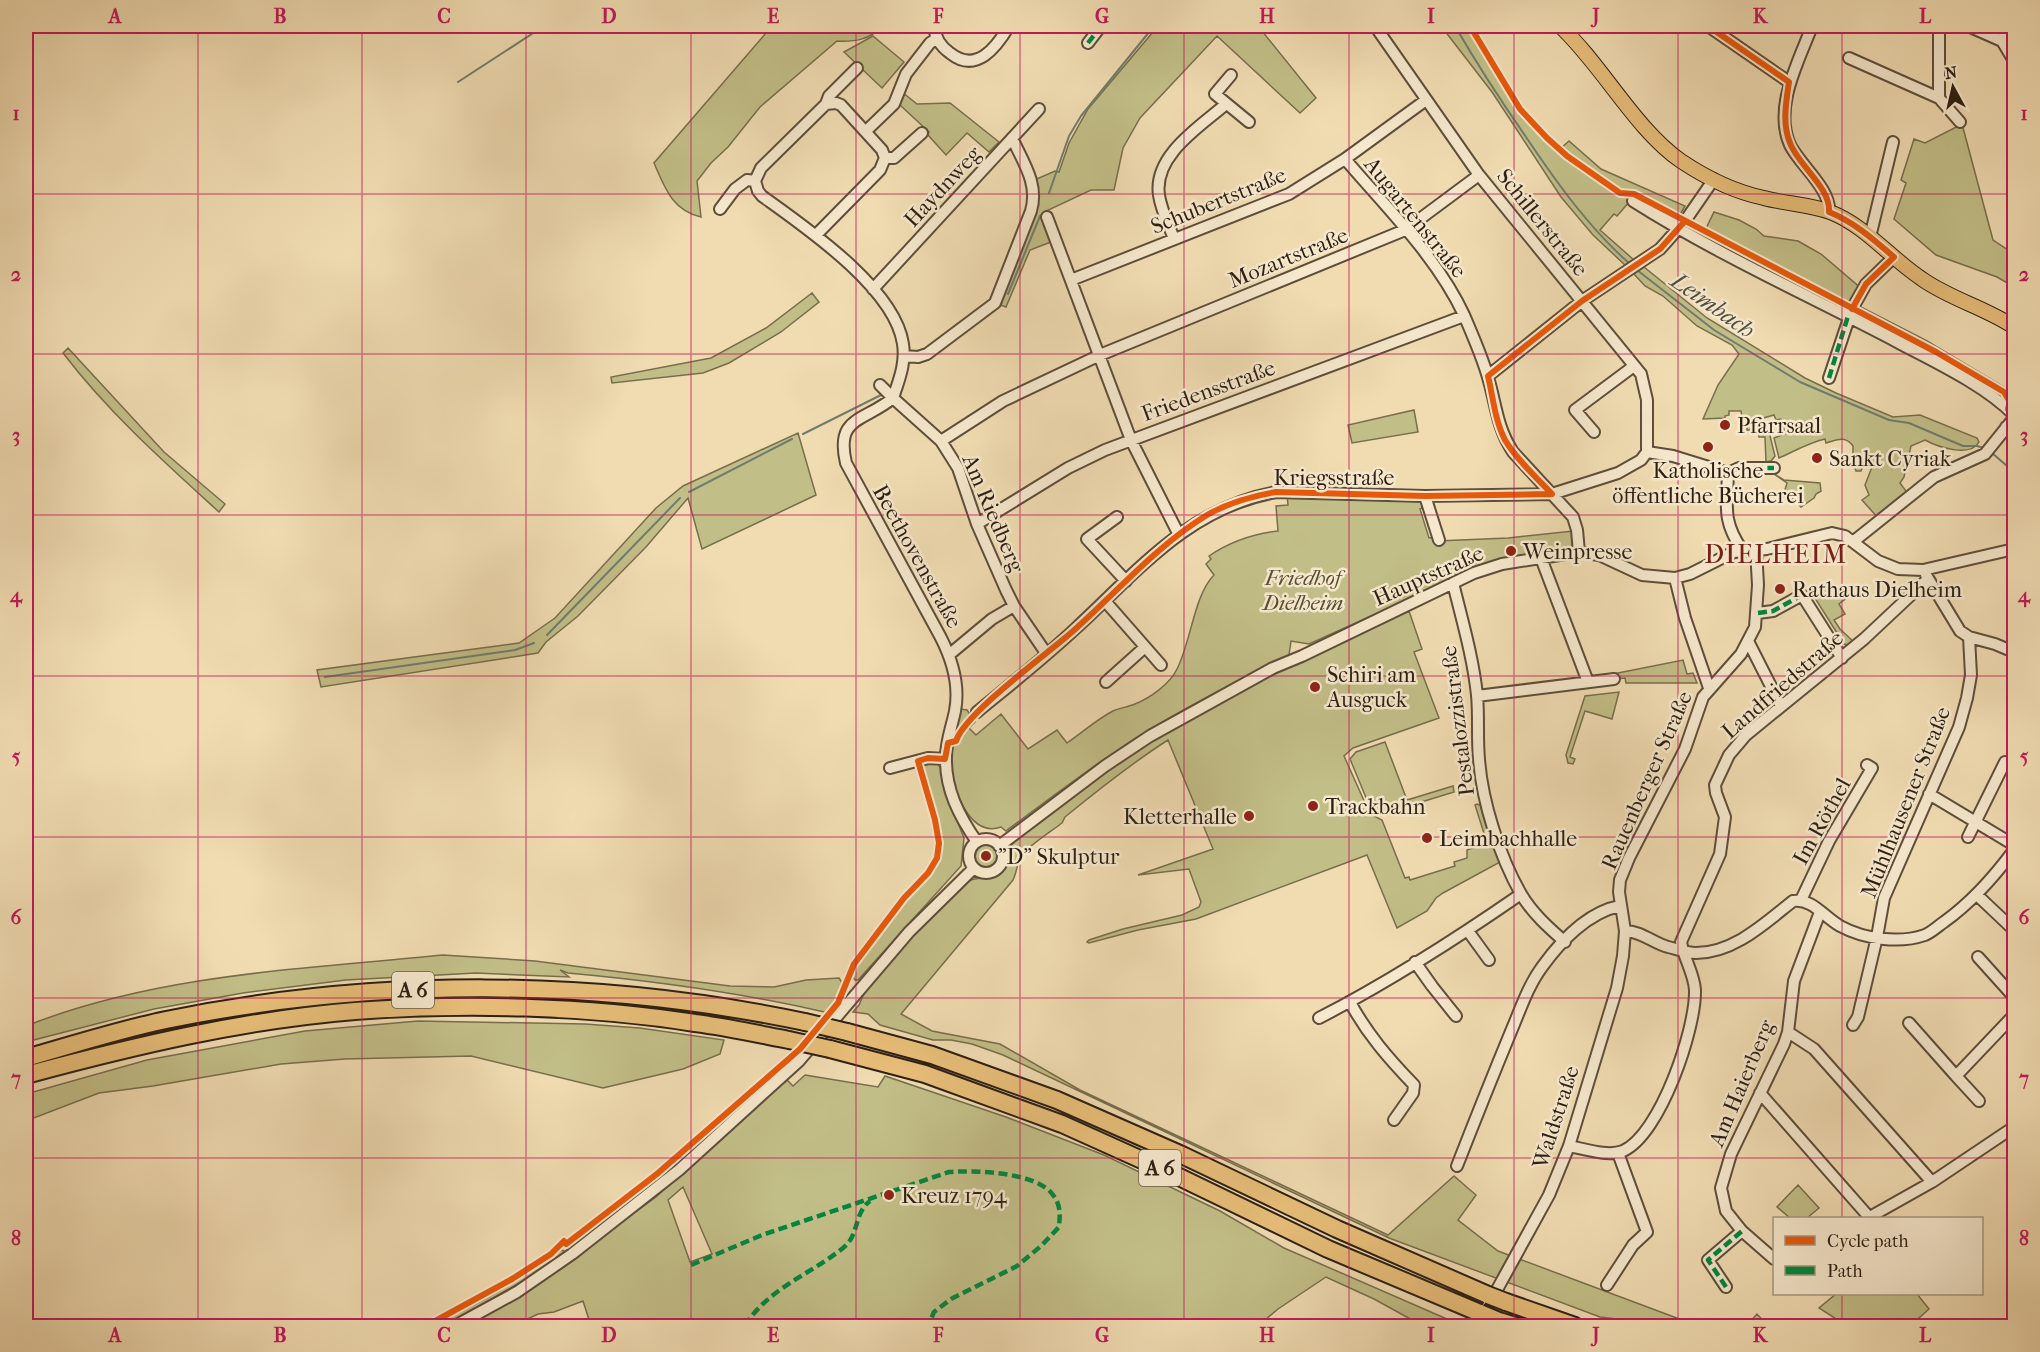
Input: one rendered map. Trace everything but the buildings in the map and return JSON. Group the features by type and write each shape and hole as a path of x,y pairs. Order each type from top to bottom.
{"highway":[{"name":"A 6","path":"26,1058 110,1034 192,1015 284,1002 408,990 477,988 598,992 695,1001 805,1022 932,1055 1057,1100 1182,1155 1399,1258 1506,1302 1575,1326"},
{"name":"A 6","path":"26,1075 192,1034 355,1011 477,1007 597,1012 694,1022 830,1049 925,1074 1062,1124 1173,1174 1479,1320 1507,1324"}],"main road":[{"path":"1560,26 1598,67 1657,139 1682,161 1736,189 1762,198 1829,212 1844,218 1923,280 2014,327"}],"street":[{"path":"934,26 936,39 943,48 959,60 975,61 990,51 1009,26"},
{"path":"1088,43 1101,26"},
{"name":"Schillerstraße","path":"1375,26 1479,175 1641,374 1646,390 1647,452"},
{"path":"1708,26 1790,82"},
{"path":"1812,26 1790,82 1786,103 1786,131 1791,145 1827,197 1829,212"},
{"path":"1939,26 1939,98"},
{"path":"1968,26 2002,41 2014,61"},
{"path":"2002,41 2009,26"},
{"path":"866,131 894,104 906,74 930,43 936,39"},
{"path":"1850,58 1939,98 1960,122"},
{"path":"857,68 829,96 826,104 760,168 755,186 762,196 846,260 873,289 896,322 902,337 904,357 903,369 893,398"},
{"path":"1231,75 1215,94 1249,122"},
{"name":"Schubertstraße","path":"1071,280 1289,194 1345,159 1426,100"},
{"path":"816,235 880,170 885,158 882,150 841,105 826,104"},
{"path":"1174,239 1159,197 1161,172 1180,145 1226,104"},
{"name":"Haydnweg","path":"873,289 1039,109"},
{"path":"885,158 894,158 922,133"},
{"path":"904,357 918,357 927,354 995,303 1035,196 1032,181 1012,138"},
{"path":"1870,237 1893,142"},
{"name":"Augartenstraße","path":"1345,159 1445,279 1464,316 1488,376 1499,426 1505,440 1513,452 1573,517 1580,552"},
{"name":"Mozartstraße","path":"941,441 1003,401 1100,355 1405,230 1479,175"},
{"path":"1488,376 1582,301 1660,249 1678,230 1714,179"},
{"path":"720,209 735,189 747,180 755,181"},
{"path":"1633,201 1678,230 1926,357 1994,397 2014,417 1985,454 1934,477 1879,519 1854,542"},
{"path":"1047,217 1131,440 1179,535"},
{"path":"1829,378 1848,316 1866,284 1894,257"},
{"name":"Friedensstraße","path":"977,524 1068,468 1131,440 1464,316"},
{"path":"1594,432 1575,410 1634,366"},
{"name":"Am Riedberg","path":"880,386 941,441 958,468 977,524 1014,606 1047,654"},
{"name":"Beethovenstraße","path":"893,398 850,426 843,439 843,448 852,477 950,654 957,696 945,759 952,796 964,823 977,842"},
{"path":"2006,427 2014,436"},
{"path":"1552,494 1618,473 1641,459 1647,452 1673,456 1728,473 1739,468 1774,468"},
{"path":"1728,473 1727,518 1732,534 1742,550"},
{"name":"Kriegsstraße","path":"977,712 1047,654 1179,535 1229,504 1276,492 1425,496 1552,494"},
{"path":"1425,496 1439,540"},
{"path":"1117,517 1087,539 1126,581"},
{"name":"Hauptstraße","path":"999,846 1087,779 1150,736 1227,692 1453,583 1502,564 1580,552 1599,555 1642,575 1675,578 1690,574 1734,552 1832,533 1845,536 1887,566 1926,574 2013,551"},
{"name":"Rauenberger Straße","path":"1458,1166 1525,996 1542,967 1565,942 1597,914 1620,906 1620,880 1685,749 1703,697 1749,643 1758,613 1756,549"},
{"path":"1540,558 1588,682"},
{"path":"1926,574 1960,631 1968,637 2012,651 2014,638"},
{"name":"Landfriedstraße","path":"1682,951 1683,934 1711,876 1721,849 1725,817 1716,793 1717,778 1729,754 1737,744 1842,658 1895,610 1926,574"},
{"path":"1675,578 1685,618 1709,688"},
{"name":"Pestalozzistraße","path":"1453,583 1469,646 1477,696 1482,790 1501,848 1521,894 1546,925 1565,942"},
{"path":"1758,613 1773,611 1802,595 1842,658"},
{"path":"1105,601 1161,665"},
{"path":"950,654 992,619 1014,606"},
{"name":"Mühlhausener Straße","path":"1853,1025 1858,1017 1884,898 1959,727 1971,675 1968,637"},
{"path":"1749,643 1781,706"},
{"path":"1106,682 1145,647"},
{"path":"1477,696 1614,679"},
{"path":"890,768 928,758 945,759"},
{"path":"1968,837 2005,762 2014,766"},
{"name":"Im Röthel","path":"1801,900 1829,841 1872,768 1867,765"},
{"path":"1624,931 1638,933 1660,945 1696,953 1730,946 1793,900 1801,900 1808,901 1820,912 1848,930 1877,937 1905,940 1927,934 1977,895 1993,878 2014,848 1929,794"},
{"path":"992,840 999,846 1003,856 999,867 990,873 979,872 974,868 969,854 973,845 977,842 992,840"},
{"path":"454,1326 517,1292 572,1254 679,1170 799,1061 909,932 974,868"},
{"path":"1319,1018 1350,1002 1468,931 1521,894"},
{"path":"1977,895 2014,930"},
{"name":"Waldstraße","path":"1479,1320 1549,1196 1569,1146 1617,988 1623,956 1624,931 1620,906"},
{"name":"Am Haierberg","path":"1773,1258 1742,1231 1726,1211 1721,1188 1731,1154 1784,1044 1788,1032 1794,981 1820,912"},
{"path":"1468,931 1489,960"},
{"path":"1569,1146 1618,1153 1643,1137 1653,1122 1684,1050 1689,1030 1695,990 1691,970 1682,951"},
{"path":"1978,957 2014,997"},
{"path":"1416,962 1431,986 1456,1016"},
{"path":"1350,1002 1362,1026 1386,1056 1414,1085 1413,1093 1394,1120"},
{"path":"1956,1076 2014,1015"},
{"path":"1909,1023 1979,1101"},
{"path":"1788,1032 1814,1049 1932,1182"},
{"path":"1760,1093 1868,1217"},
{"path":"1871,1217 1932,1182 2014,1127"},
{"path":"1607,1286 1633,1245 1647,1232 1618,1153"},
{"path":"1726,1287 1708,1260 1742,1231"}],"green space":[{"path":"772,26 882,26 861,39 837,41 760,107 697,181 701,217 691,214 671,197 654,163"},
{"path":"1158,26 1258,26 1316,98 1300,113 1217,36 1140,118 1123,148 1114,190 1091,190 1044,212 1056,240 1030,250 1006,307 995,303 1031,211 1032,181 1055,171 1059,172 1069,143 1088,109"},
{"path":"1441,26 1471,26 1522,107 1559,150 1569,141 1601,169 1685,206 1678,218 1634,194 1622,193 1630,201 1600,230 1634,260 1625,265 1593,235 1561,197 1492,92"},
{"path":"873,36 904,62 882,88 844,52"},
{"path":"902,92 917,104 950,103 999,142 989,152 967,133 946,155 928,135 929,132 900,105"},
{"path":"1962,124 1993,240 2014,254 2014,287 1997,277 1936,255 1894,219 1906,183 1901,180 1914,139 1925,143"},
{"path":"1714,212 1739,220 1764,236 1798,241 1821,254 1863,290 1855,304 1927,341 2009,390 2014,394 2014,408 1700,241"},
{"path":"1644,267 1707,318 1805,378 1893,417 1920,415 1977,438 1979,442 1975,447 1961,450 1945,448 1925,440 1911,446 1904,477 1900,483 1909,495 1879,519 1862,500 1869,495 1865,485 1874,462 1866,459 1861,471 1856,471 1858,459 1853,455 1853,446 1847,440 1841,439 1826,443 1825,439 1779,458 1774,438 1785,434 1781,419 1776,420 1774,415 1760,419 1763,429 1768,428 1775,456 1771,461 1766,462 1765,437 1759,437 1758,430 1747,430 1747,417 1742,417 1741,411 1729,411 1729,415 1725,418 1703,419 1718,385 1739,354 1732,345 1697,326 1663,296 1645,286 1634,274"},
{"path":"812,293 819,302 781,332 729,363 703,373 612,383 611,377 711,358 766,328"},
{"path":"68,348 164,452 225,504 219,512 137,436 99,396 63,353"},
{"path":"1414,410 1418,432 1352,443 1348,425"},
{"path":"798,433 816,495 702,549 688,498 646,547 578,616 546,642 538,653 321,687 317,670 519,643 555,618 656,508 683,486"},
{"path":"1771,472 1784,480 1820,483 1821,491 1801,507 1794,499 1783,497 1787,483"},
{"name":"Friedhof Dielheim","path":"1287,495 1422,500 1424,507 1420,509 1429,538 1435,537 1437,541 1508,538 1573,531 1574,541 1571,547 1561,551 1528,557 1418,595 1309,644 1291,641 1289,655 1192,705 1136,738 1006,831 1001,827 990,828 980,825 972,819 959,798 951,766 961,709 967,710 975,722 969,728 976,735 1001,714 1028,749 1057,730 1067,743 1107,714 1147,698 1170,680 1182,658 1197,606 1207,584 1214,575 1206,564 1211,559 1209,556 1242,539 1278,531 1276,506 1288,505"},
{"path":"1831,583 1836,593 1844,590 1848,597 1839,604 1845,614 1834,620 1855,643 1850,646 1844,644 1813,595"},
{"path":"1409,611 1422,649 1414,652 1439,718 1353,748 1344,756 1370,814 1382,820 1405,878 1409,877 1410,880 1455,866 1454,862 1467,858 1467,850 1487,843 1475,805 1477,804 1480,805 1502,861 1443,893 1436,898 1427,911 1397,928 1367,855 1196,919 1138,930 1089,943 1087,942 1089,940 1123,929 1182,915 1199,907 1201,902 1189,869 1138,875 1213,849 1168,740 1103,787 1023,853 1013,880 901,1014 932,1031 1000,1044 1080,1090 1388,1235 1454,1176 1476,1195 1458,1220 1498,1251 1682,1320 1746,1326 1673,1326 1600,1317 1389,1238 1003,1055 972,1044 951,1040 933,1040 880,1025 868,1014 853,1012 866,989 950,896 971,880 993,878 1001,873 1006,866 1013,843 1087,783 1176,725 1282,668 1298,663"},
{"path":"1683,660 1687,674 1693,673 1697,683 1626,683 1625,678 1596,681 1608,675"},
{"path":"1619,692 1612,719 1585,711 1570,757 1575,759 1573,764 1568,763 1566,755 1585,696"},
{"path":"1385,742 1407,800 1453,786 1454,792 1389,812 1372,812 1350,759 1356,752"},
{"path":"937,762 964,838 961,866 858,980 855,980 851,974 903,903 936,867 940,855 940,829 922,766"},
{"path":"986,844 995,847 998,856 995,865 986,868 977,865 974,856 977,847"},
{"path":"443,955 535,961 730,986 774,987 806,980 839,978 843,992 829,1013 732,994 568,973 560,970 569,977 476,973 346,980 243,993 154,1009 26,1042 26,1026 127,995 179,984 284,970"},
{"path":"418,1021 585,1024 640,1028 724,1040 720,1054 683,1069 603,1088 471,1056 345,1059 281,1064 99,1093 26,1121 26,1094 147,1060 305,1031"},
{"path":"805,1075 878,1087 885,1076 1006,1117 1104,1155 1220,1211 1284,1248 1463,1326 1423,1326 1374,1299 1326,1277 1278,1309 1258,1326 591,1326 583,1301 554,1312 538,1314 513,1326 466,1326 492,1312 582,1254 585,1249 656,1197 786,1079 793,1086","holes":["683,1187 712,1254 690,1262 668,1200"]},
{"path":"1798,1185 1819,1208 1808,1217 1789,1217 1777,1207"},
{"path":"562,1250 566,1252 538,1272 451,1323 444,1326 430,1326 498,1291"},
{"path":"1835,1295 1918,1295 1929,1309 1910,1326 1847,1326 1819,1308"},
{"path":"1757,1314 1768,1326 1746,1326"}],"waterway":[{"path":"458,82 544,26"},
{"path":"1049,193 1069,136 1081,116 1154,26"},
{"name":"Leimbach","path":"1455,26 1498,96 1562,188 1587,220 1630,264"},
{"path":"1008,294 1040,216"},
{"name":"Leimbach","path":"1637,270 1714,330 1800,382 1889,420 1909,423 1963,446 1984,448"},
{"path":"803,434 883,394"},
{"path":"689,492 792,439"},
{"name":"Leimbach","path":"1992,453 2014,472"},
{"path":"547,635 680,498"},
{"path":"325,677 515,650 534,643"}],"marked path":[{"path":"1088,43 1101,26"},
{"path":"1829,378 1848,316"},
{"path":"1728,473 1739,468 1774,468"},
{"path":"1758,613 1773,611 1802,595"},
{"path":"2010,649 2014,638"},
{"path":"691,1265 762,1235 949,1172 1005,1174 1034,1181 1045,1187 1059,1206 1059,1227 1017,1266 951,1299 934,1312 928,1326"},
{"path":"745,1326 754,1313 777,1292 843,1248 852,1237 861,1212 870,1201"},
{"path":"1726,1287 1708,1260 1742,1231"}],"cycle path":[{"path":"1470,26 1520,109 1567,156 1620,193 1634,194 1936,352 2004,392 2010,402 2008,409"},
{"path":"1708,26 1789,82 1785,113 1790,143 1820,185 1825,194 1829,212 1871,237 1894,257 1866,284 1852,309"},
{"path":"1552,494 1505,440 1497,417 1488,376 1582,301 1660,249 1685,221"},
{"path":"566,1244 658,1173 800,1049 838,1003 854,964 904,898 928,873 937,858 939,843 935,820 918,761 928,758 945,759 948,743 956,741 974,715 1072,632 1153,555 1188,527 1223,507 1276,492 1425,496 1552,494"},
{"path":"426,1326 512,1279 551,1254 564,1241"}],"place":[{"name":"Pfarrsaal","path":"1725,425"},
{"name":"Katholische öffentliche Bücherei","path":"1708,447"},
{"name":"Sankt Cyriak","path":"1817,458"},
{"name":"Weinpresse","path":"1511,551"},
{"name":"Rathaus Dielheim","path":"1780,589"},
{"name":"Schiri am Ausguck","path":"1315,687"},
{"name":"Trackbahn","path":"1313,806"},
{"name":"Kletterhalle","path":"1249,816"},
{"name":"Leimbachhalle","path":"1427,838"},
{"name":"\"D\" Skulptur","path":"986,856"},
{"name":"Kreuz 1794","path":"889,1195"}],"district":[{"name":"DIELHEIM","path":"1776,554"}]}
